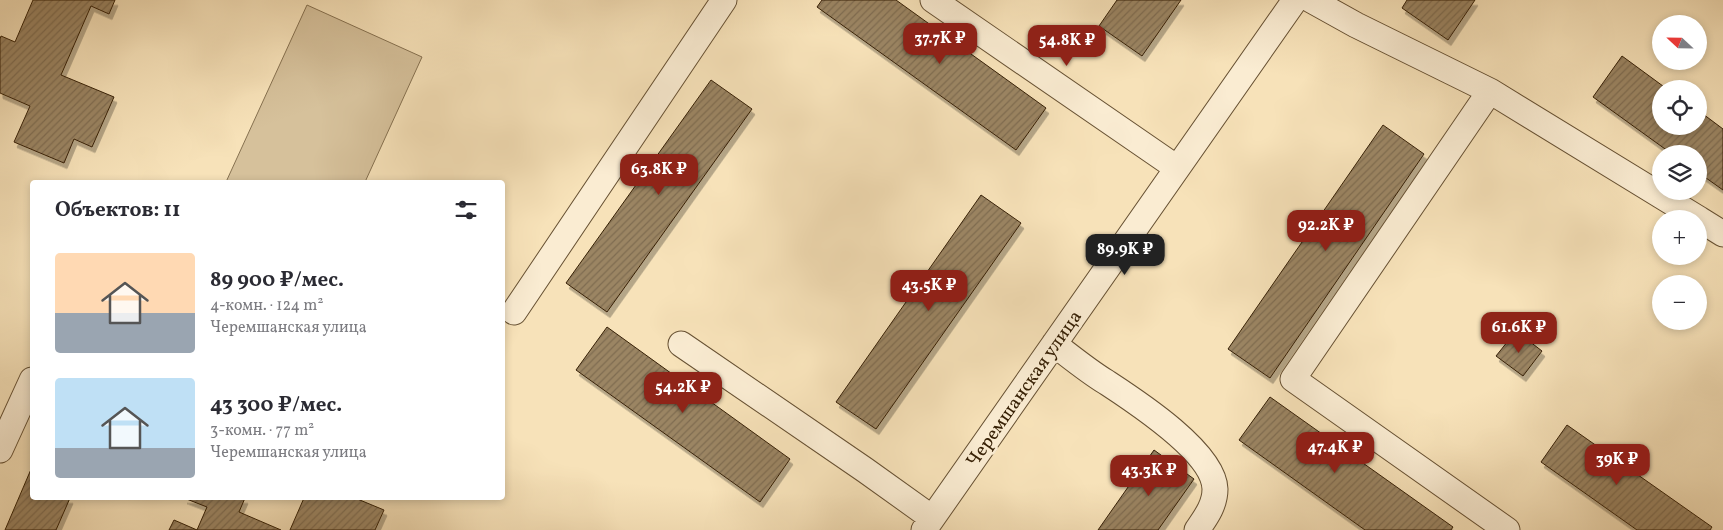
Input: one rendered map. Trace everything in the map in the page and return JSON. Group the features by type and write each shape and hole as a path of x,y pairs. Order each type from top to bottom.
{"street":[{"path":"514,312 724,0"},
{"path":"933,0 1177,168"},
{"name":"Черемшанская улица","path":"928,524 1295,0"},
{"path":"1311,0 1356,25 1490,91 1684,210"},
{"path":"1490,91 1293,379 1506,530"},
{"path":"1707,224 1723,234"},
{"path":"681,344 865,470 928,524"},
{"path":"1054,344 1106,382 1125,393 1181,438 1210,470 1215,488 1211,510 1197,530"},
{"path":"0,450 30,384"}],"shaded area":[{"path":"307,5 422,57 366,180 227,180"}],"building":[{"path":"33,0 115,0 109,14 91,6 61,75 114,97 92,147 74,139 64,163 14,142 30,106 0,93 1,36 15,42"},
{"path":"822,0 896,0 1046,108 1016,150 817,7"},
{"path":"1117,0 1181,0 1142,56 1099,26"},
{"path":"1407,0 1475,0 1448,40 1402,8"},
{"path":"1622,56 1655,80 1652,80 1652,135 1707,135 1707,117 1723,129 1723,190 1707,179 1707,145 1660,145 1593,97"},
{"path":"711,80 752,109 607,312 566,283"},
{"path":"1383,125 1424,154 1270,378 1228,349"},
{"path":"981,195 1021,223 876,429 836,402"},
{"path":"607,327 790,459 760,502 576,370"},
{"path":"1516,331 1542,351 1523,376 1496,356"},
{"path":"1270,397 1453,527 1451,530 1365,530 1239,440"},
{"path":"1567,425 1712,527 1710,530 1637,530 1541,462"},
{"path":"1154,450 1194,479 1158,530 1098,530"},
{"path":"30,472 30,500 69,500 56,530 5,530"},
{"path":"189,500 244,500 239,512 281,530 197,530 207,507"},
{"path":"303,500 360,500 384,510 375,530 290,530"},
{"path":"174,520 197,530 169,530"}]}
